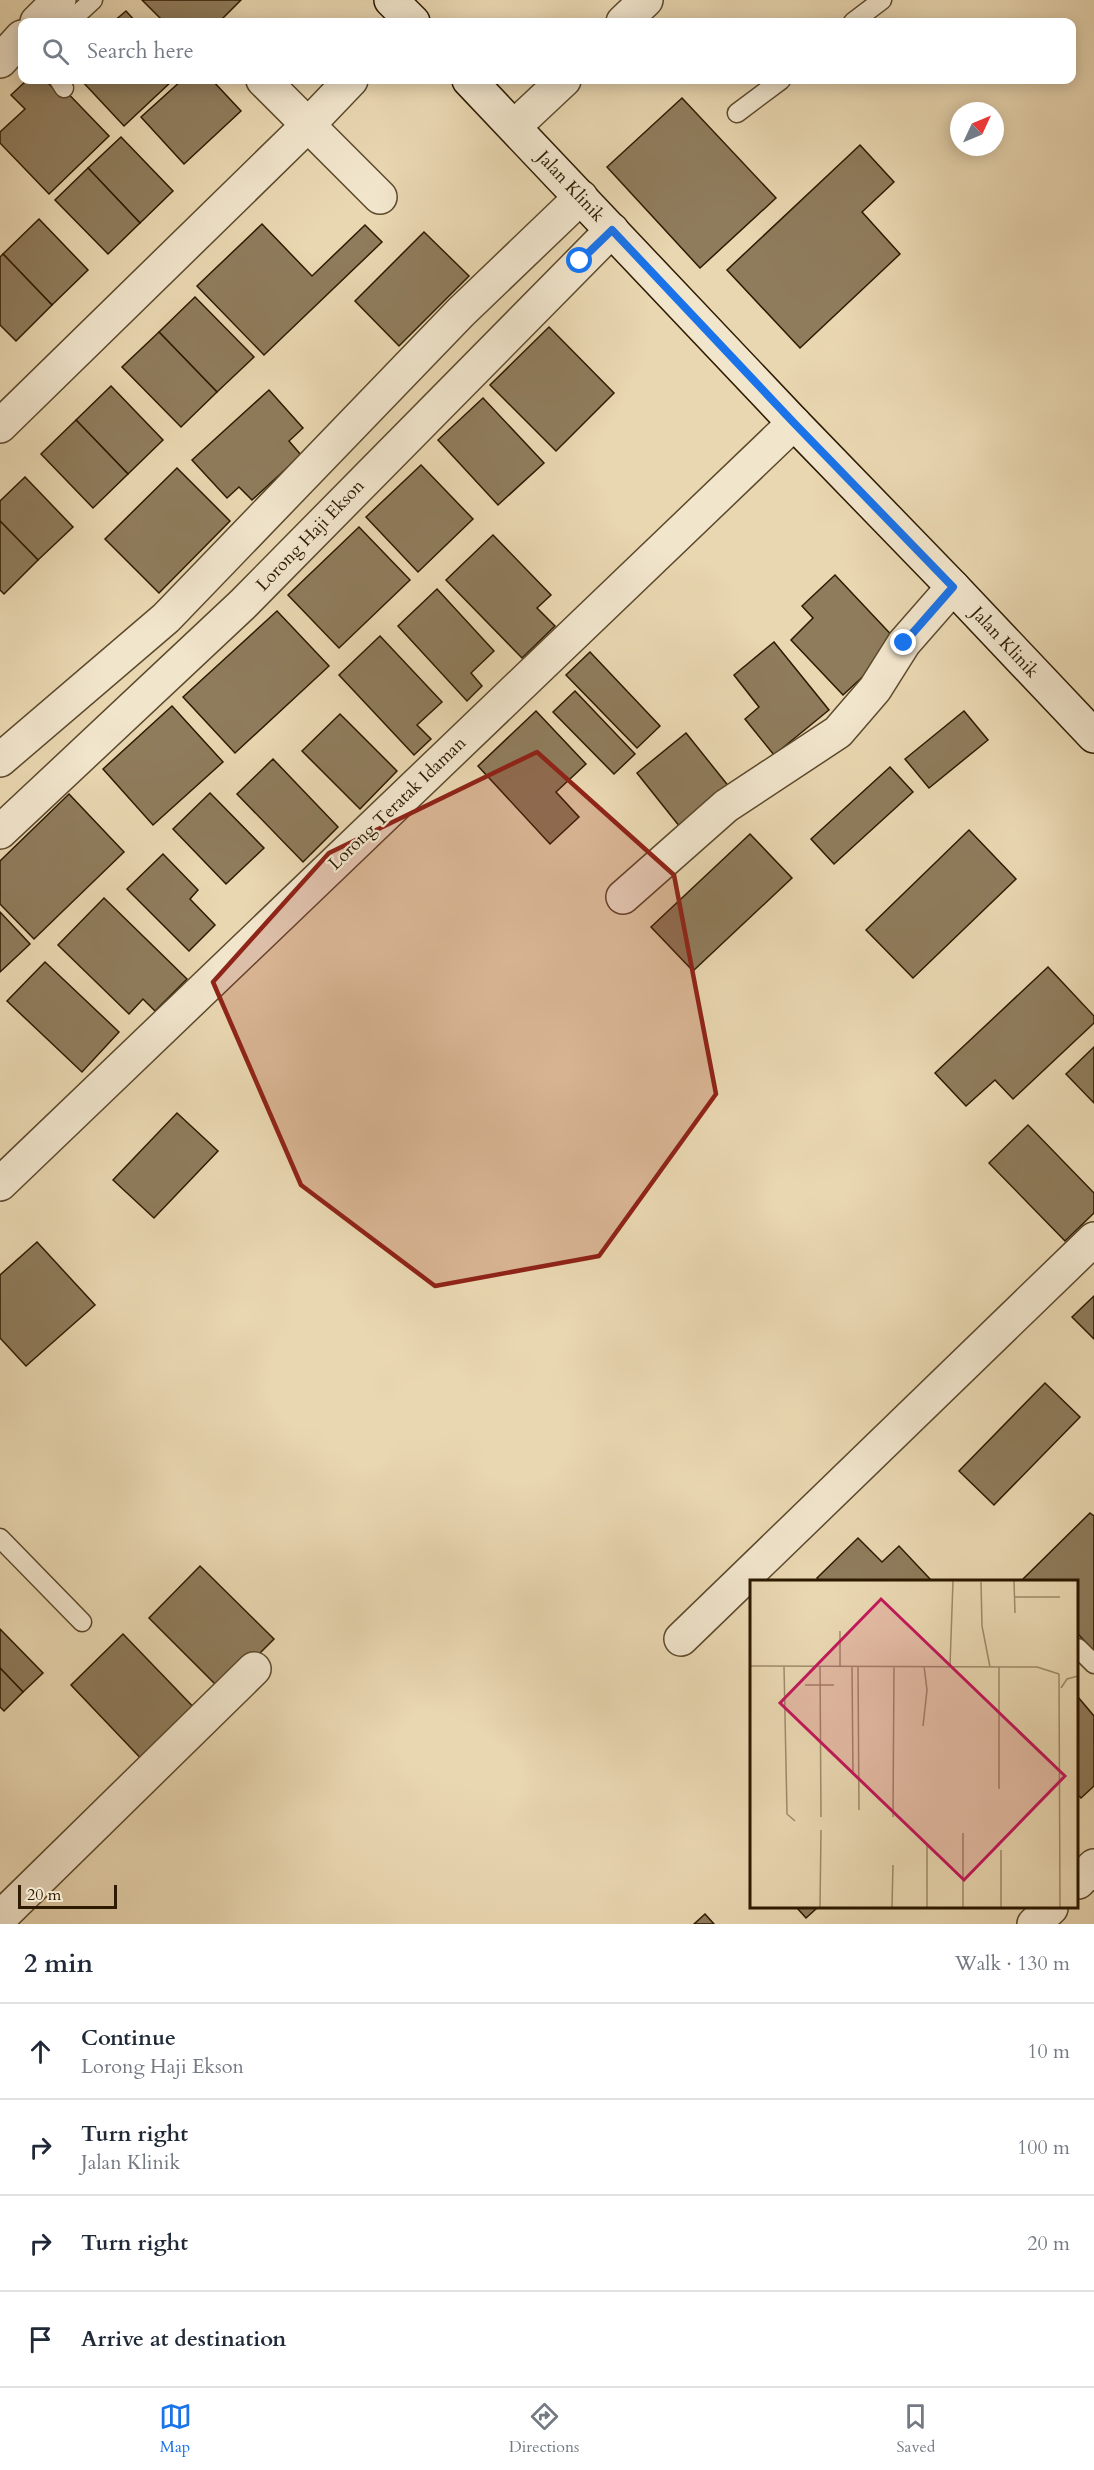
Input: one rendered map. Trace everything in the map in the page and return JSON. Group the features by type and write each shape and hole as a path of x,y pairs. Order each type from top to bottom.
{"street":[{"path":"41,18 59,0"},
{"path":"627,18 646,0"},
{"path":"0,61 18,41"},
{"path":"267,84 380,197"},
{"path":"0,426 347,84"},
{"name":"Jalan Klinik","path":"473,84 794,423 1093,732"},
{"path":"515,126 560,84"},
{"path":"0,760 166,618 461,312 581,197"},
{"name":"Lorong Haji Ekson","path":"0,832 243,604 612,230"},
{"name":"Lorong Teratak Idaman","path":"0,1184 794,423"},
{"path":"623,897 726,806 838,732 875,689 904,643 953,587"},
{"path":"681,1639 1094,1239"},
{"path":"0,1918 254,1669"},
{"path":"1079,1880 1094,1866"},
{"path":"1034,1924 1050,1909"}],"lane":[{"path":"73,18 93,0"},
{"path":"858,18 882,0"},
{"path":"737,113 776,84"},
{"path":"0,1538 82,1622"},
{"path":"1079,1650 1094,1664"}],"highlighted area":[{"path":"537,752 674,875 716,1094 599,1256 435,1286 301,1185 213,982 329,853"}],"building":[{"path":"142,0 241,0 223,18 160,18"},
{"path":"126,11 132,18 118,18"},
{"path":"23,84 49,84 52,87 59,84 109,136 49,194 0,143 0,132 25,109 11,95"},
{"path":"85,84 169,84 124,126"},
{"path":"178,84 216,84 241,111 184,164 141,117"},
{"path":"682,98 776,198 700,268 607,167"},
{"path":"121,137 173,191 140,223 88,168"},
{"path":"860,145 894,182 862,212 900,254 800,348 727,270"},
{"path":"88,168 140,223 108,254 55,200"},
{"path":"39,219 88,270 52,305 3,254"},
{"path":"262,224 312,276 365,225 382,242 264,355 197,286"},
{"path":"424,232 469,276 399,346 355,301"},
{"path":"3,254 52,305 16,341 0,325 0,257"},
{"path":"195,297 254,357 217,392 159,332"},
{"path":"549,327 614,393 556,451 490,385"},
{"path":"159,332 217,392 181,427 122,367"},
{"path":"111,386 163,440 128,474 76,420"},
{"path":"269,390 303,428 289,441 301,455 252,500 239,487 227,498 192,460"},
{"path":"483,398 544,463 498,505 438,440"},
{"path":"76,420 128,474 93,508 41,454"},
{"path":"421,465 473,519 418,572 366,517"},
{"path":"177,468 230,521 159,593 105,539"},
{"path":"25,477 73,527 38,560 0,521 0,501"},
{"path":"0,521 38,560 4,594 0,590"},
{"path":"359,527 410,580 339,648 288,595"},
{"path":"493,535 551,595 537,608 555,626 522,658 446,580"},
{"path":"835,575 899,643 843,695 791,640 813,618 802,606"},
{"path":"437,589 494,651 471,673 482,686 467,701 398,626"},
{"path":"277,611 329,666 235,753 183,697"},
{"path":"380,636 442,702 417,725 431,739 414,755 339,675"},
{"path":"774,642 829,710 774,755 745,719 759,707 734,675"},
{"path":"590,652 660,726 637,748 566,675"},
{"path":"575,691 635,754 614,774 553,712"},
{"path":"172,706 223,762 153,825 103,769"},
{"path":"536,711 586,764 556,792 579,817 550,844 478,766"},
{"path":"964,711 988,740 929,788 905,759"},
{"path":"340,714 397,771 360,809 302,751"},
{"path":"686,733 734,793 684,832 637,773"},
{"path":"273,759 338,827 303,862 237,794"},
{"path":"890,767 913,792 834,864 811,839"},
{"path":"210,793 264,848 226,884 173,829"},
{"path":"69,794 124,852 34,939 0,904 0,861"},
{"path":"969,830 1016,879 913,978 866,930"},
{"path":"750,834 792,878 693,971 651,927"},
{"path":"163,854 198,890 190,899 215,925 189,951 127,889"},
{"path":"104,898 187,979 155,1011 143,999 129,1014 58,945"},
{"path":"0,912 30,944 0,972"},
{"path":"45,962 119,1032 82,1072 7,1001"},
{"path":"1048,967 1094,1016 1094,1023 1013,1099 995,1080 966,1106 935,1073"},
{"path":"1094,1047 1094,1103 1066,1074"},
{"path":"177,1113 218,1151 154,1218 113,1180"},
{"path":"1028,1125 1094,1193 1094,1213 1065,1241 989,1163"},
{"path":"37,1242 95,1305 26,1366 0,1338 0,1275"},
{"path":"1094,1296 1094,1339 1072,1317"},
{"path":"1045,1383 1080,1417 994,1505 959,1471"},
{"path":"1090,1513 1094,1516 1094,1651 1079,1635 1079,1580 1023,1579"},
{"path":"858,1538 882,1562 899,1546 930,1579 819,1580 817,1578"},
{"path":"200,1566 274,1639 222,1691 149,1618"},
{"path":"0,1629 43,1673 23,1692 0,1668"},
{"path":"123,1634 202,1716 149,1767 71,1685"},
{"path":"0,1668 23,1692 4,1711 0,1707"},
{"path":"1079,1698 1094,1716 1094,1786 1081,1798 1079,1796"},
{"path":"798,1909 816,1909 806,1918"},
{"path":"705,1914 714,1924 694,1924"}],"route":[{"path":"580,261 612,230 953,587 904,643"}]}
